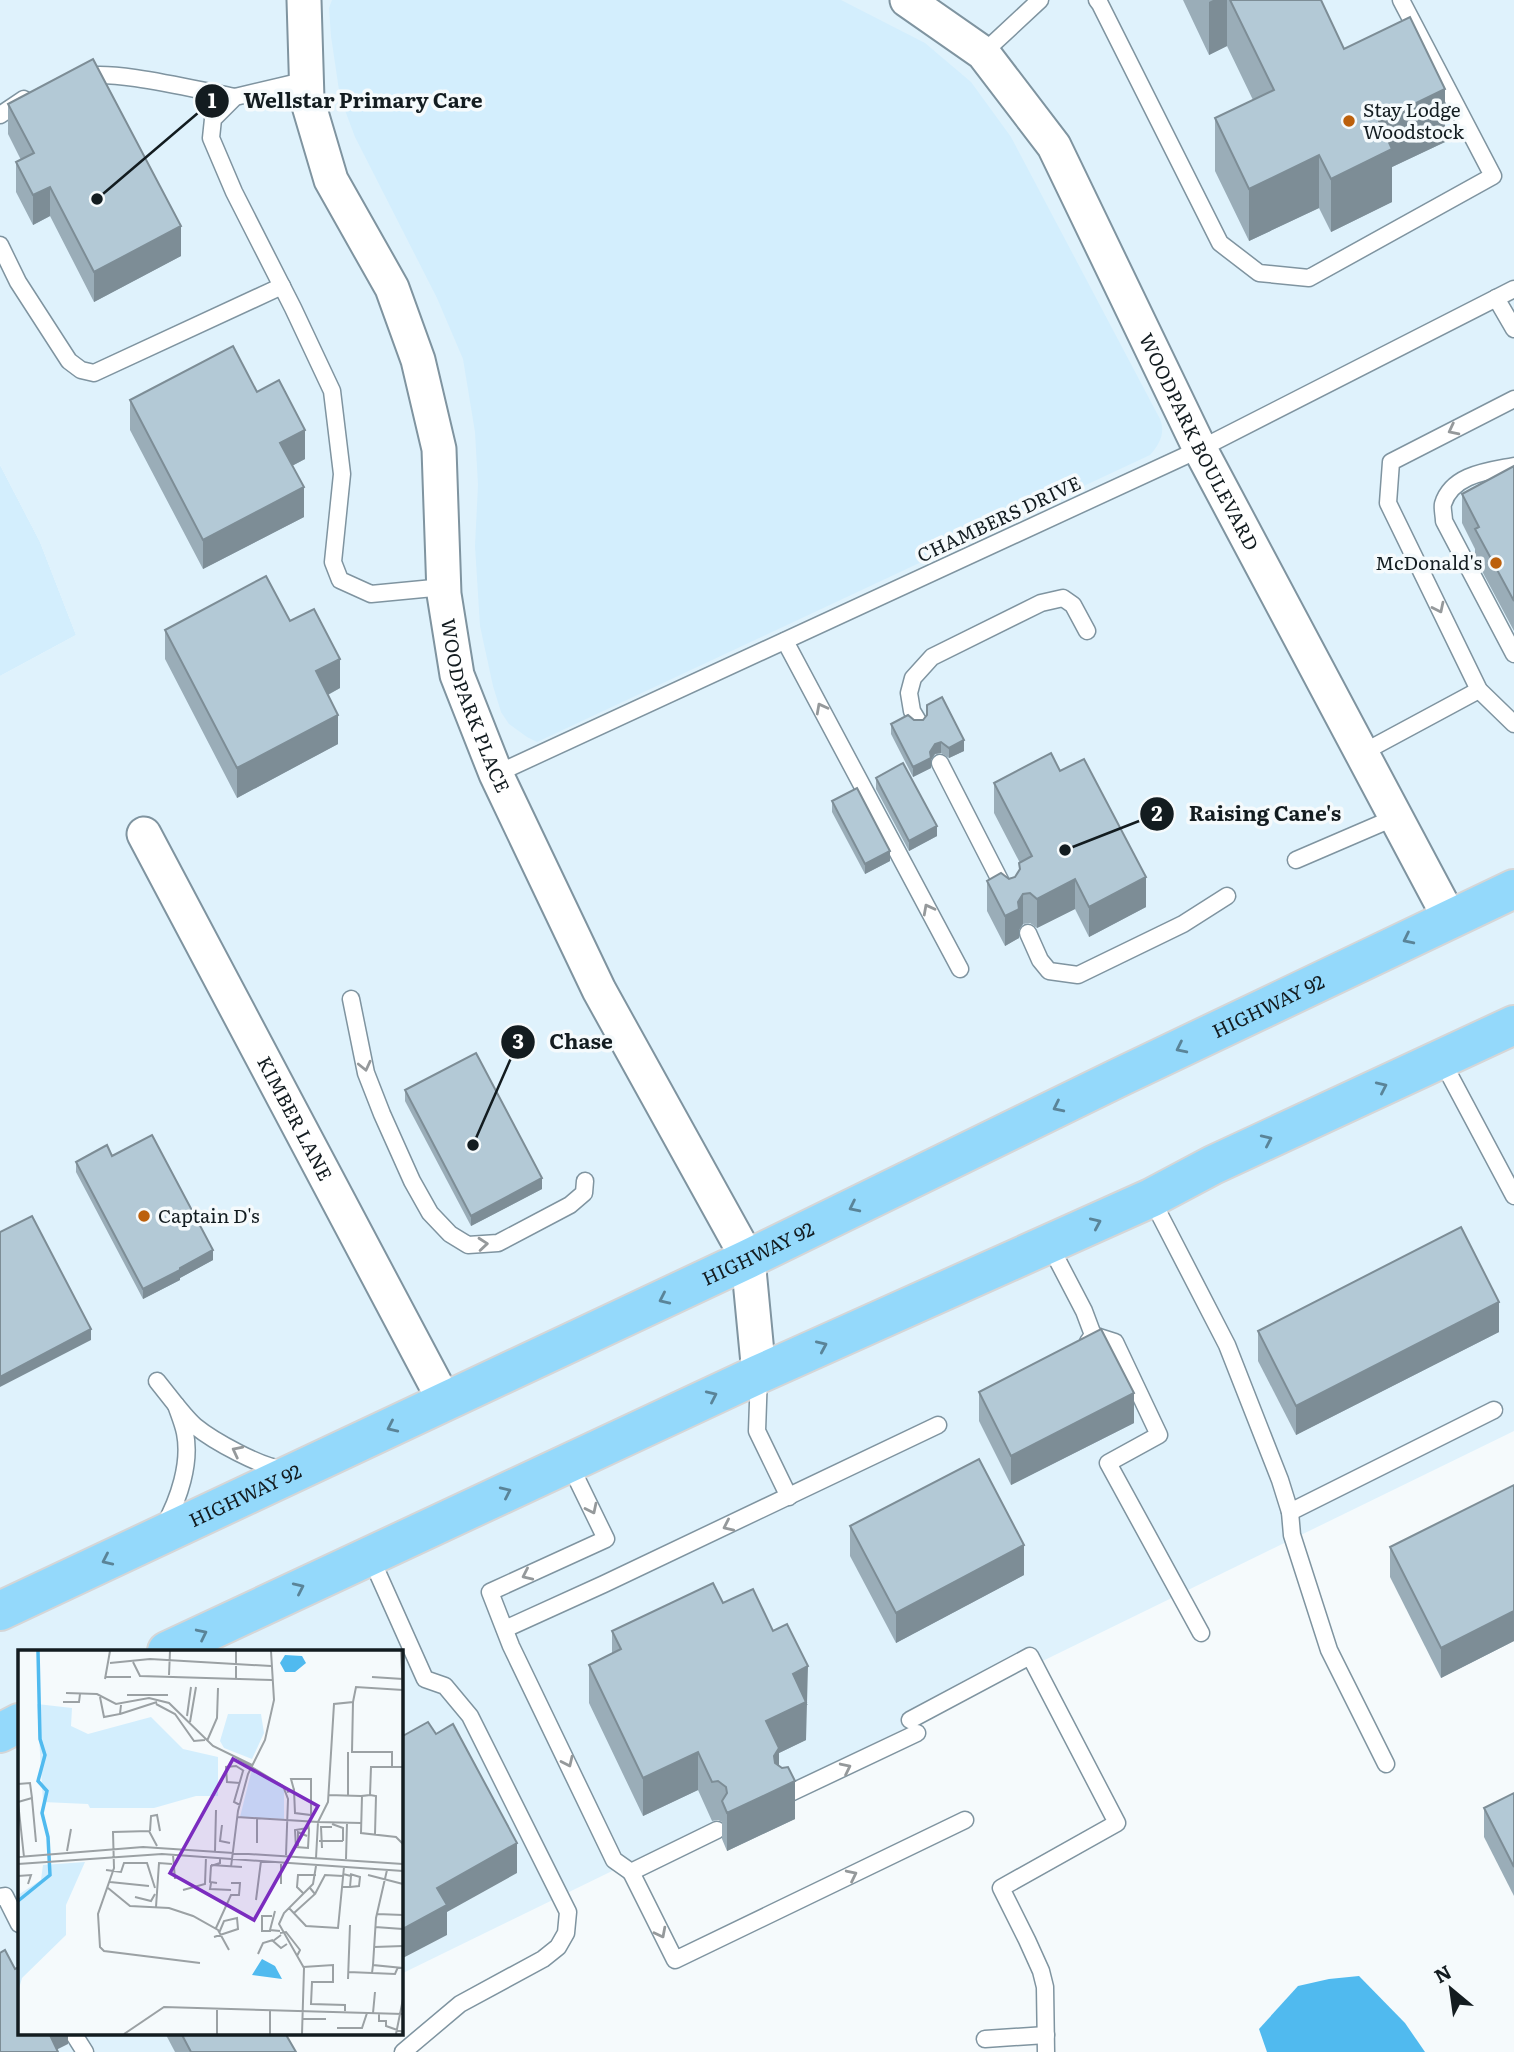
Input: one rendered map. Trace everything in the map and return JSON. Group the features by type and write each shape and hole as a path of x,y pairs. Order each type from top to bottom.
{"main road":[{"name":"HIGHWAY 92","path":"0,1611 748,1259 1514,889"},
{"path":"169,1650 760,1374 1151,1198 1213,1165 1514,1025"},
{"path":"0,1733 18,1724"}],"street":[{"name":"WOODPARK PLACE","path":"304,0 307,99 331,180 392,288 418,360 439,449 444,587 457,675 496,774 599,990 748,1259 760,1374"},
{"name":"WOODPARK BOULEVARD","path":"907,0 983,53 1054,146 1200,449 1450,919"},
{"name":"KIMBER LANE","path":"144,834 445,1402"}],"lane":[{"path":"983,53 1040,0"},
{"path":"1097,0 1220,243 1259,273 1309,278 1493,176 1401,0"},
{"path":"63,82 88,75 126,77 235,97 307,80"},
{"path":"0,115 18,102 40,92"},
{"path":"235,97 213,119 211,138 234,192 331,391 342,474 333,562 340,580 371,594 444,587"},
{"path":"0,245 18,282 69,361 81,370 94,373 282,286"},
{"name":"CHAMBERS DRIVE","path":"496,774 1200,449 1514,289"},
{"path":"1496,298 1514,329"},
{"path":"1514,399 1391,462 1388,503 1479,690 1514,724"},
{"path":"1514,466 1476,473 1454,485 1442,505 1444,521 1514,654"},
{"path":"918,721 912,711 909,693 913,678 932,657 1041,603 1063,598 1073,605 1087,631"},
{"path":"785,641 960,969"},
{"path":"1362,753 1479,690"},
{"path":"940,763 1010,898"},
{"path":"1296,860 1396,817"},
{"path":"1028,933 1040,960 1049,971 1078,975 1183,924 1227,896"},
{"path":"351,999 366,1073 382,1114 412,1181 430,1213 450,1234 468,1245 498,1243 570,1205 583,1193 585,1181"},
{"path":"1441,1059 1514,1196"},
{"path":"1151,1198 1227,1345 1280,1480 1290,1512 1292,1535 1329,1650 1386,1764"},
{"path":"1049,1244 1084,1311 1093,1335"},
{"path":"1072,1353 1083,1348 1093,1335"},
{"path":"1093,1335 1115,1342 1159,1435 1108,1463 1201,1633"},
{"path":"760,1374 757,1432 789,1497"},
{"path":"157,1381 194,1425 220,1443 279,1469 301,1468"},
{"path":"158,1536 180,1491 185,1460 186,1434 176,1405"},
{"path":"1290,1512 1494,1410"},
{"path":"505,1629 938,1425"},
{"path":"569,1463 606,1539 490,1592 511,1646 614,1860 631,1872 675,1960 965,1820"},
{"path":"370,1556 425,1679 445,1686 470,1716 568,1912 566,1933 558,1947 543,1959 460,2004 403,2052"},
{"path":"784,1796 913,1726 1030,1656 1118,1823 1002,1888 1041,1971 1045,1987 1046,2052"},
{"path":"631,1872 717,1830"},
{"path":"0,1897 5,1896 18,1922"},
{"path":"985,2039 1046,2035"}],"shaded area":[{"path":"0,0 1514,0 1514,1431 402,1974 402,1650 18,1650 18,2035 276,2035 241,2052 0,2052 0,676 76,635 40,542 0,465"},
{"path":"332,0 841,0 925,43 971,82 1011,137 1160,419 1162,434 1159,443 1150,455 537,742 527,737 509,724 501,712 480,626 475,546 478,485 475,432 463,359 437,298 355,137 340,97 331,36 329,8"},
{"path":"0,465 40,542 76,635 0,676"}],"water":[{"path":"1359,1976 1405,2023 1425,2052 1267,2052 1259,2029 1298,1986"}],"building":[{"path":"1230,0 1321,0 1344,49 1410,17 1445,89 1379,121 1392,149 1331,179 1319,155 1249,189 1215,118 1274,90"},
{"path":"93,59 181,226 94,272 50,187 33,195 16,162 34,153 8,104"},
{"path":"233,346 257,392 279,380 305,430 280,443 304,487 203,540 130,400"},
{"name":"McDonald's","path":"1514,466 1514,601 1475,529 1479,527 1462,494"},
{"path":"266,576 290,621 314,609 340,659 316,671 338,715 237,768 165,630"},
{"path":"942,697 964,740 949,748 941,742 935,744 930,752 931,758 913,767 891,724 908,715 914,720 923,720 927,715 927,705"},
{"path":"1051,753 1060,771 1084,759 1146,877 1089,907 1075,879 1037,899 1030,893 1023,894 1018,902 1019,909 1005,916 987,881 1001,873 1009,879 1015,877 1020,869 1019,863 1032,856 994,783"},
{"path":"903,763 937,826 909,841 876,778"},
{"path":"857,788 890,851 865,864 832,801"},
{"path":"476,1053 542,1178 471,1216 405,1090"},
{"name":"Captain D's","path":"152,1135 213,1250 143,1289 76,1162 107,1145 112,1156"},
{"path":"32,1216 91,1329 0,1377 0,1232"},
{"path":"1461,1227 1499,1302 1296,1406 1258,1331"},
{"path":"1101,1329 1134,1393 1011,1456 979,1392"},
{"path":"979,1459 1024,1545 896,1613 850,1526"},
{"path":"1514,1485 1514,1611 1441,1648 1390,1547"},
{"path":"713,1583 723,1603 753,1589 773,1631 787,1624 808,1666 793,1674 806,1702 766,1721 779,1748 774,1756 775,1763 782,1768 788,1767 795,1781 727,1813 722,1801 727,1793 726,1787 718,1781 712,1782 698,1752 643,1778 589,1665 621,1649 612,1631"},
{"path":"428,1722 436,1734 453,1724 517,1843 437,1888 447,1905 402,1929 402,1736"},
{"path":"1514,1793 1514,1867 1484,1808"},
{"path":"5,1950 15,1969 18,1968 18,2035 50,2035 58,2052 0,2052 0,1953"},
{"path":"182,2035 286,2035 296,2052 191,2052"}],"place":[{"name":"Stay Lodge Woodstock","path":"1349,121"},
{"name":"Wellstar Primary Care","path":"97,199"},
{"name":"McDonald's","path":"1496,563"},
{"name":"Raising Cane's","path":"1065,850"},
{"name":"Chase","path":"473,1145"},
{"name":"Captain D's","path":"144,1216"}]}
